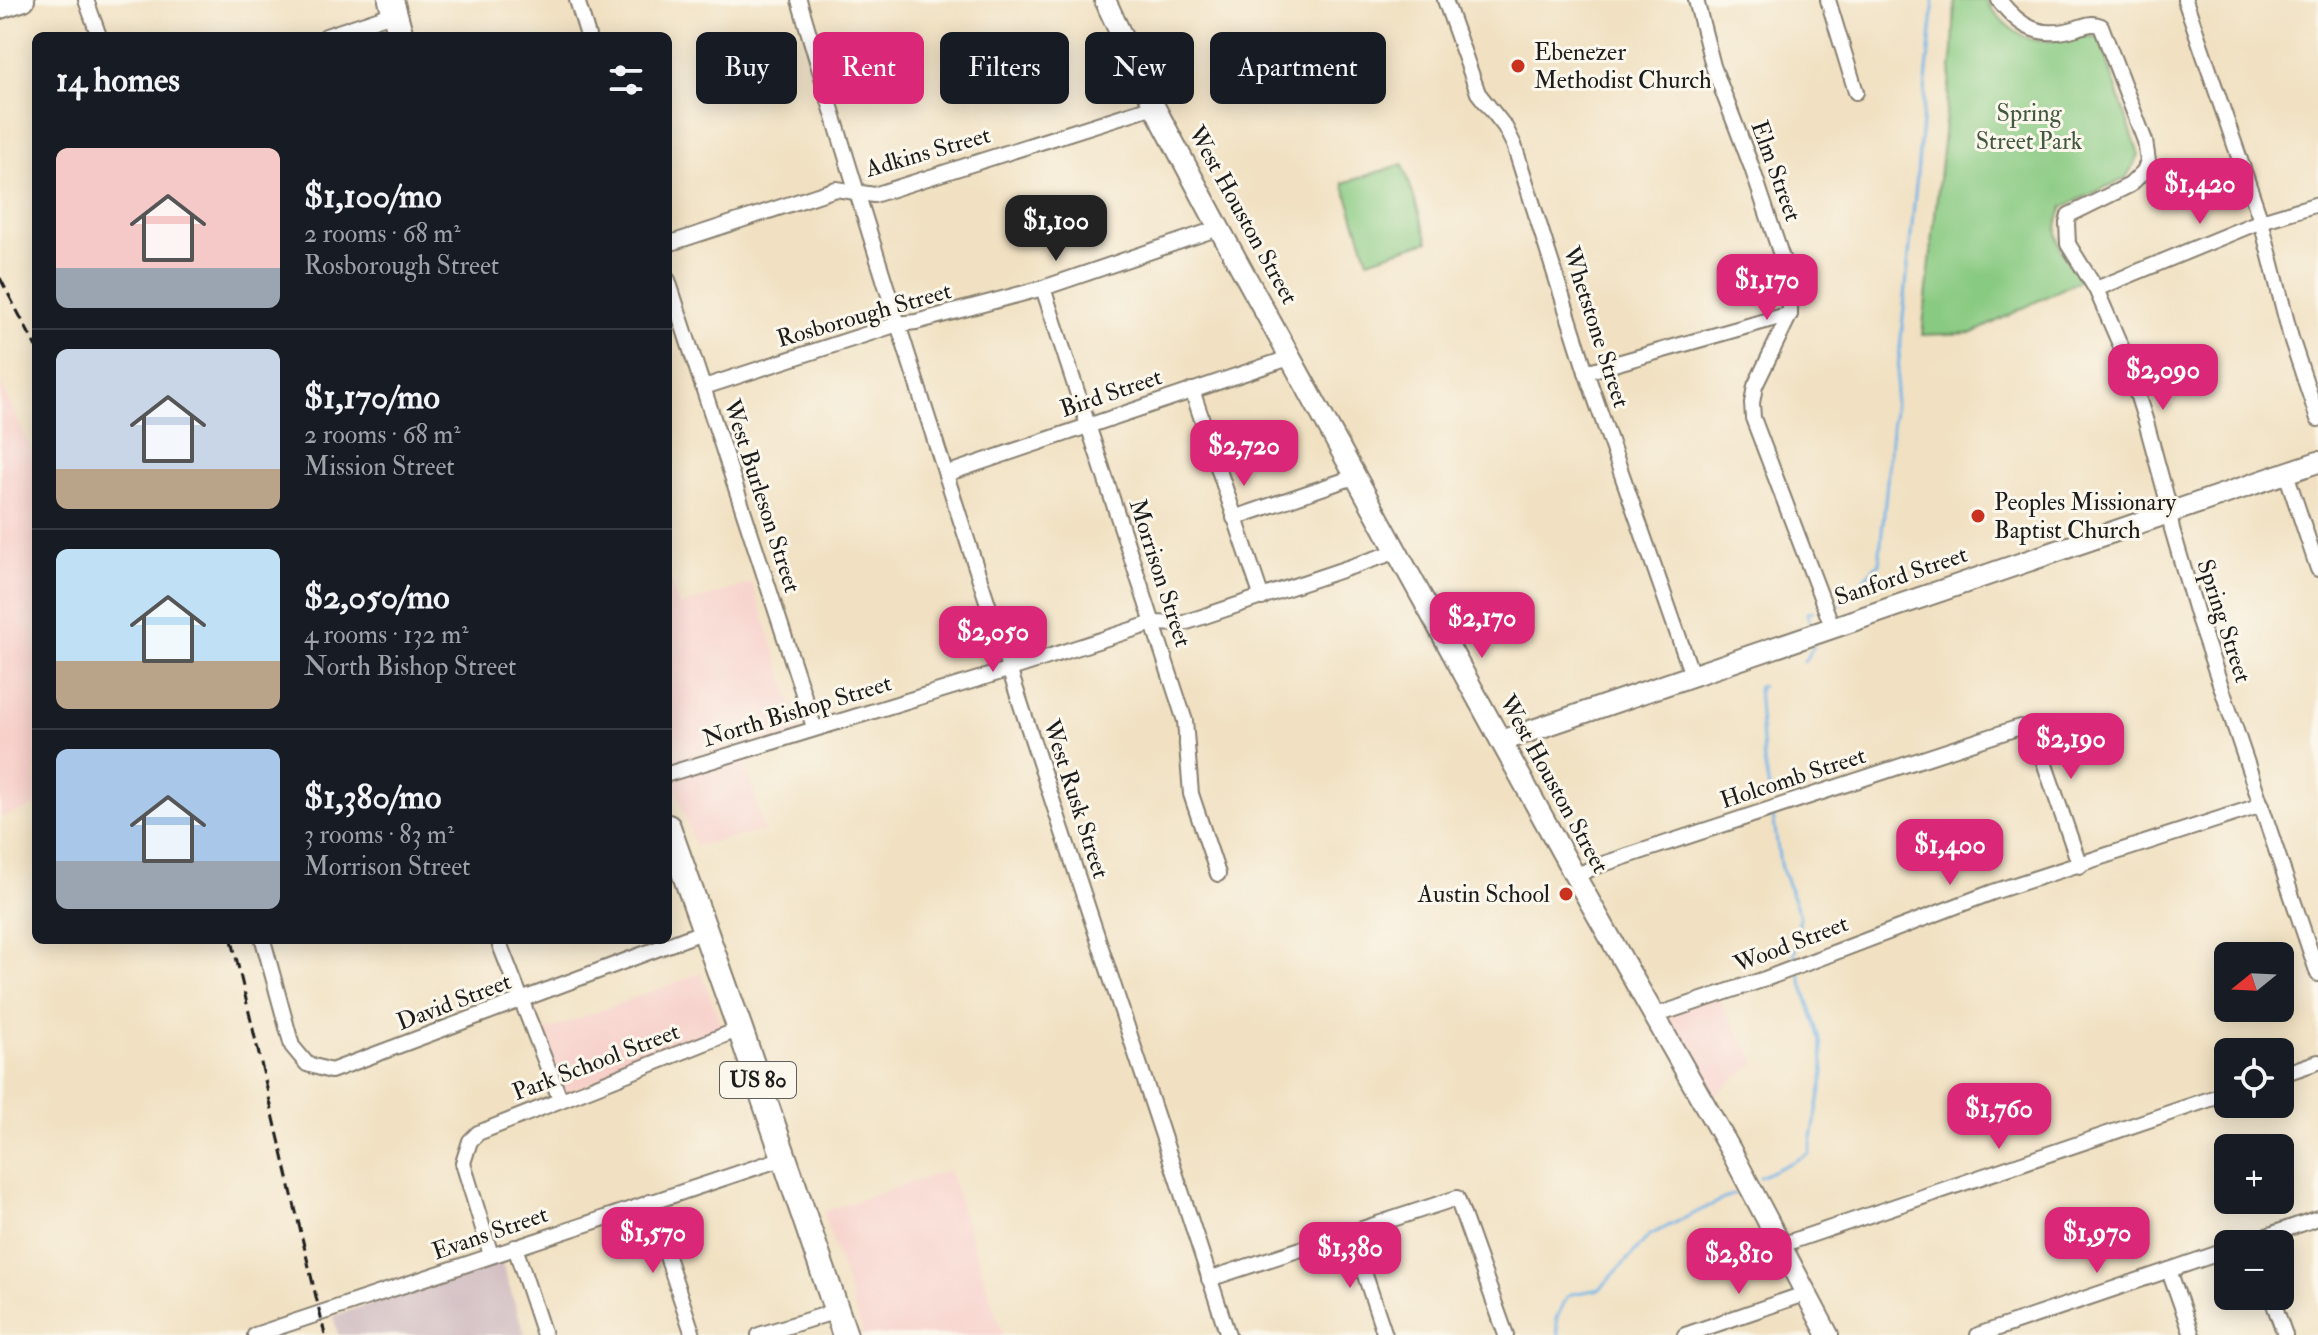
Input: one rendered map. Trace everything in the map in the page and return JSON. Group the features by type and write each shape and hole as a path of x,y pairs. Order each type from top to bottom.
{"highway":[{"name":"US 80","path":"672,838 845,1335"}],"main road":[{"path":"0,8 24,0"},
{"name":"West Houston Street","path":"1105,0 1154,106 1219,228 1575,876 1731,1151 1828,1335"},
{"name":"Sanford Street","path":"1501,741 2318,462"}],"street":[{"path":"86,0 98,32"},
{"path":"577,0 587,32"},
{"name":"West Rusk Street","path":"799,0 856,194 1228,1335"},
{"name":"Whetstone Street","path":"1445,0 1478,93 1505,127 1514,145 1586,372 1692,675"},
{"name":"Elm Street","path":"1696,0 1713,66 1752,168 1791,290 1790,314 1755,386 1752,409 1832,626"},
{"path":"1828,0 1856,92"},
{"name":"Spring Street","path":"1999,0 2020,22 2045,33 2063,32 2094,23 2101,26 2145,141 2148,161 2138,178 2069,215 2068,244 2096,289 2125,356 2202,629 2317,971"},
{"path":"2185,0 2261,221 2288,328 2318,419"},
{"path":"340,32 396,16"},
{"name":"Adkins Street","path":"672,243 836,189 874,195 1154,106"},
{"path":"2096,289 2261,221 2318,204"},
{"name":"Rosborough Street","path":"704,387 898,324 1043,288 1219,228"},
{"name":"Morrison Street","path":"1043,288 1188,731 1193,803 1218,874"},
{"name":"West Burleson Street","path":"672,292 814,727"},
{"path":"1586,372 1790,314"},
{"name":"Bird Street","path":"946,474 1292,357"},
{"path":"1192,390 1262,598"},
{"path":"2286,473 2318,569"},
{"path":"1234,518 1357,476"},
{"name":"North Bishop Street","path":"672,773 1153,623 1181,624 1398,551"},
{"name":"Holcomb Street","path":"1575,876 1597,866 2020,727 2035,736 2080,866"},
{"name":"Wood Street","path":"1654,1016 1765,979 1979,897 2262,805"},
{"name":"David Street","path":"672,943 705,931"},
{"name":"David Street","path":"264,944 292,1046 307,1064 318,1069 342,1068 670,944"},
{"path":"500,944 560,1099"},
{"name":"Park School Street","path":"491,1255 465,1174 465,1151 470,1141 488,1128 740,1029"},
{"path":"2294,1070 2318,1062"},
{"path":"1781,1245 2214,1098"},
{"name":"Evans Street","path":"255,1335 784,1158"},
{"path":"1209,1279 1457,1198 1506,1335"},
{"path":"649,1202 693,1335"},
{"path":"2285,1230 2318,1218"},
{"path":"1351,1233 1385,1335"},
{"path":"515,1247 544,1335"},
{"path":"1978,1335 2024,1328 2214,1255"},
{"path":"2169,1270 2192,1335"},
{"path":"1685,1335 1807,1293"},
{"path":"2276,1310 2285,1335"},
{"path":"759,1335 837,1311"}],"shaded area":[{"path":"0,382 32,451 32,807 0,818"},
{"path":"752,583 806,744 746,764 764,831 695,846 672,780 672,586 679,606"},
{"path":"701,973 724,1033 563,1093 540,1033"},
{"path":"1712,989 1757,1063 1709,1099 1660,1008"},
{"path":"949,1170 1003,1335 863,1335 823,1212"},
{"path":"501,1261 525,1335 338,1335 333,1316"}],"green space":[{"name":"Spring Street Park","path":"1955,0 1986,0 2007,25 2030,39 2051,41 2099,37 2139,155 2126,178 2063,207 2057,237 2080,280 1973,333 1922,335 1953,50"},
{"path":"1403,164 1428,241 1368,260 1343,183"}],"waterway":[{"path":"1839,605 1879,563 1934,0"},
{"path":"1809,620 1807,613 1813,611"},
{"path":"1804,662 1814,646"},
{"path":"1762,686 1758,687 1763,756 1771,800"},
{"path":"1773,815 1780,864 1800,916 1794,958"},
{"path":"1760,1177 1809,1154 1824,1073 1821,1042 1799,973"},
{"path":"1558,1335 1556,1319 1567,1297 1600,1289 1650,1235 1734,1194"}],"railway":[{"path":"0,278 32,339"},
{"path":"233,944 325,1335"}],"place":[{"name":"Ebenezer Methodist Church","path":"1518,66"},
{"name":"Peoples Missionary Baptist Church","path":"1978,516"},
{"name":"Austin School","path":"1566,894"}]}
